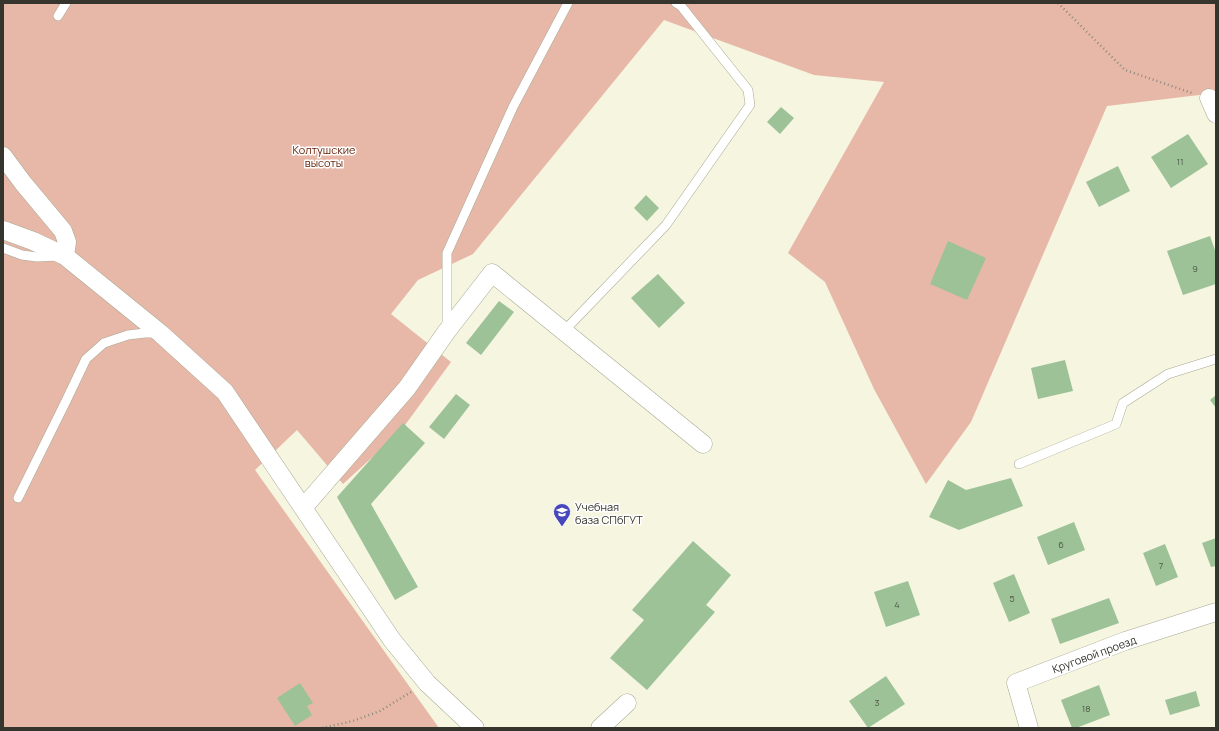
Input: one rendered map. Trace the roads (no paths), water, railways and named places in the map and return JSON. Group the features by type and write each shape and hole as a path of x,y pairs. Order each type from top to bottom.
{"street":[{"path":"3,156 62,231 67,242 65,256"},
{"path":"3,230 33,241 65,256 160,333 225,392 392,640 427,683 475,728"},
{"path":"303,508 408,388 447,331 492,273 703,444"},
{"name":"Круговой проезд","path":"1029,728 1016,683 1125,641 1216,612"},
{"path":"600,728 627,703"}],"lane":[{"path":"58,16 66,3"},
{"path":"447,331 447,253 513,108 568,3"},
{"path":"564,331 666,225 750,105 748,90 681,6 676,3"},
{"path":"3,248 22,256 65,256"},
{"path":"18,498 86,359 104,343 128,335 160,333"},
{"path":"1018,464 1116,424 1123,402 1168,374 1216,359"}],"place":[{"name":"Учебная база СПбГУТ","path":"562,527"}],"park label":[{"name":"Колтушские высоты","path":"324,155"}]}
